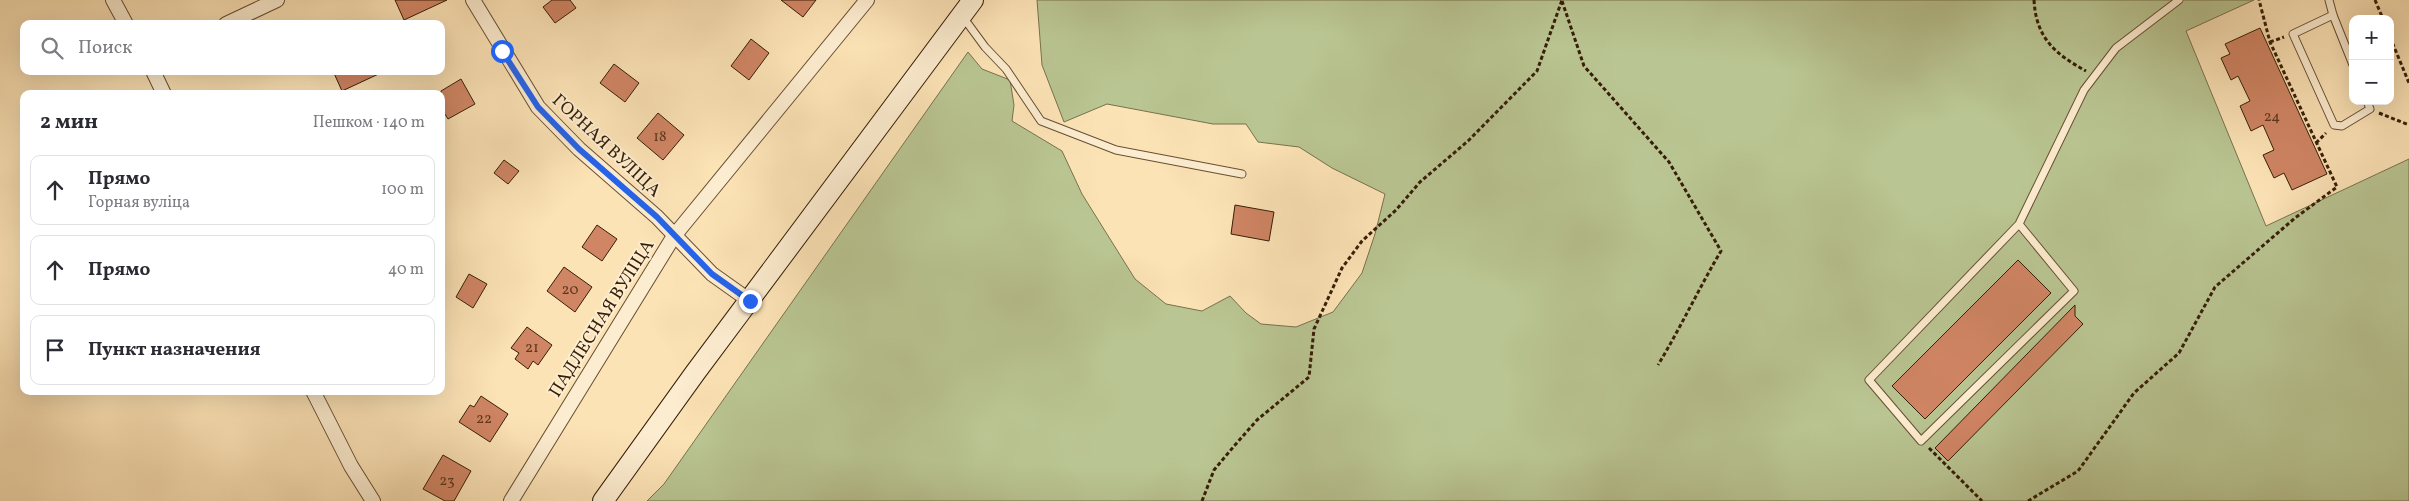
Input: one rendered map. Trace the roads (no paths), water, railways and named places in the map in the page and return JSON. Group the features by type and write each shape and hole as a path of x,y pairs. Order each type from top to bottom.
{"street":[{"path":"113,0 124,20"},
{"path":"234,20 277,0"},
{"name":"ГОРНАЯ ВУЛІЦА","path":"473,0 538,107 579,149 625,187 712,274 750,301"},
{"name":"ПАДЛЕСНАЯ ВУЛІЦА","path":"511,501 674,236 867,0"},
{"path":"603,501 654,428 967,8"},
{"path":"154,75 162,90"},
{"path":"315,395 351,466 373,501"}],"lane":[{"path":"2019,224 2074,291 1921,441 1869,380 2019,224 2084,90 2116,48 2179,0"},
{"path":"2329,0 2351,60"},
{"path":"967,8 985,47 1006,69 1041,121 1116,150 1242,174"},
{"path":"2333,15 2293,34 2334,125 2342,126 2370,109 2368,105"}]}
